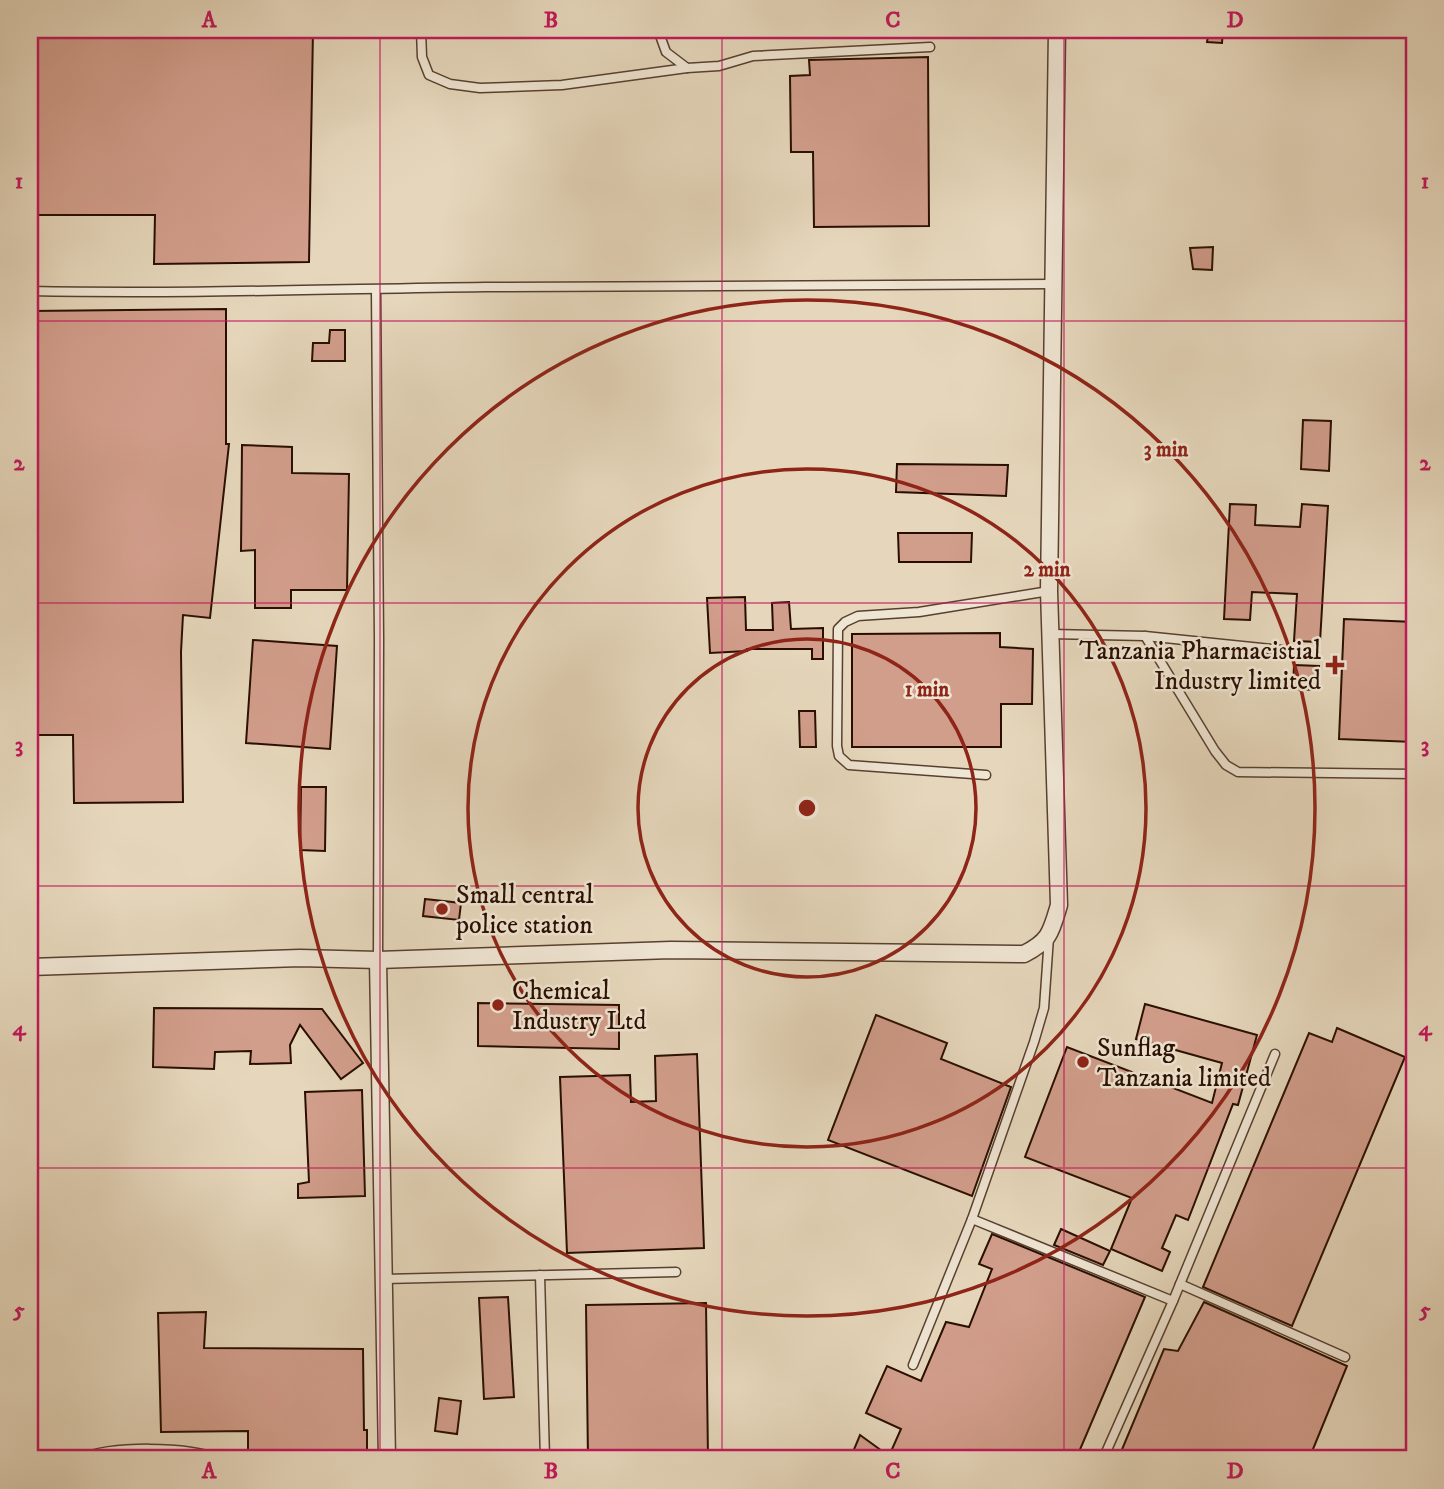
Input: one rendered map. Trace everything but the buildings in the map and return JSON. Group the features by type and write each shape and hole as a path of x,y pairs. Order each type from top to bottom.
{"street":[{"path":"30,967 300,958 378,960 671,950 1024,954 1039,946 1049,936 1059,905 1049,591 1057,30"},
{"path":"378,960 387,1459"}],"lane":[{"path":"421,30 422,57 429,75 450,84 470,87 562,85 719,66 754,56 930,47"},
{"path":"659,30 666,52 687,68"},
{"path":"30,291 115,293 1052,284"},
{"path":"376,290 378,960"},
{"path":"985,775 849,765 839,756 838,629 858,616 949,608 1049,591"},
{"path":"1051,634 1145,636 1282,650"},
{"path":"1145,636 1215,751 1226,765 1238,772 1414,774"},
{"path":"913,1365 972,1219 1044,1008 1049,936"},
{"path":"1103,1459 1275,1054"},
{"path":"972,1219 1172,1301"},
{"path":"384,1279 676,1272"},
{"path":"540,1275 545,1459"},
{"path":"1180,1283 1345,1357"},
{"path":"80,1459 111,1452 144,1449 189,1452 220,1459"}],"railway":[{"path":"1407,1459 1414,1442"}],"place":[{"name":"Tanzania Pharmacistial Industry limited","path":"1335,665"},
{"name":"Small central police station","path":"442,909"},
{"name":"Chemical Industry Ltd","path":"498,1005"},
{"name":"Sunflag Tanzania limited","path":"1083,1062"}]}
